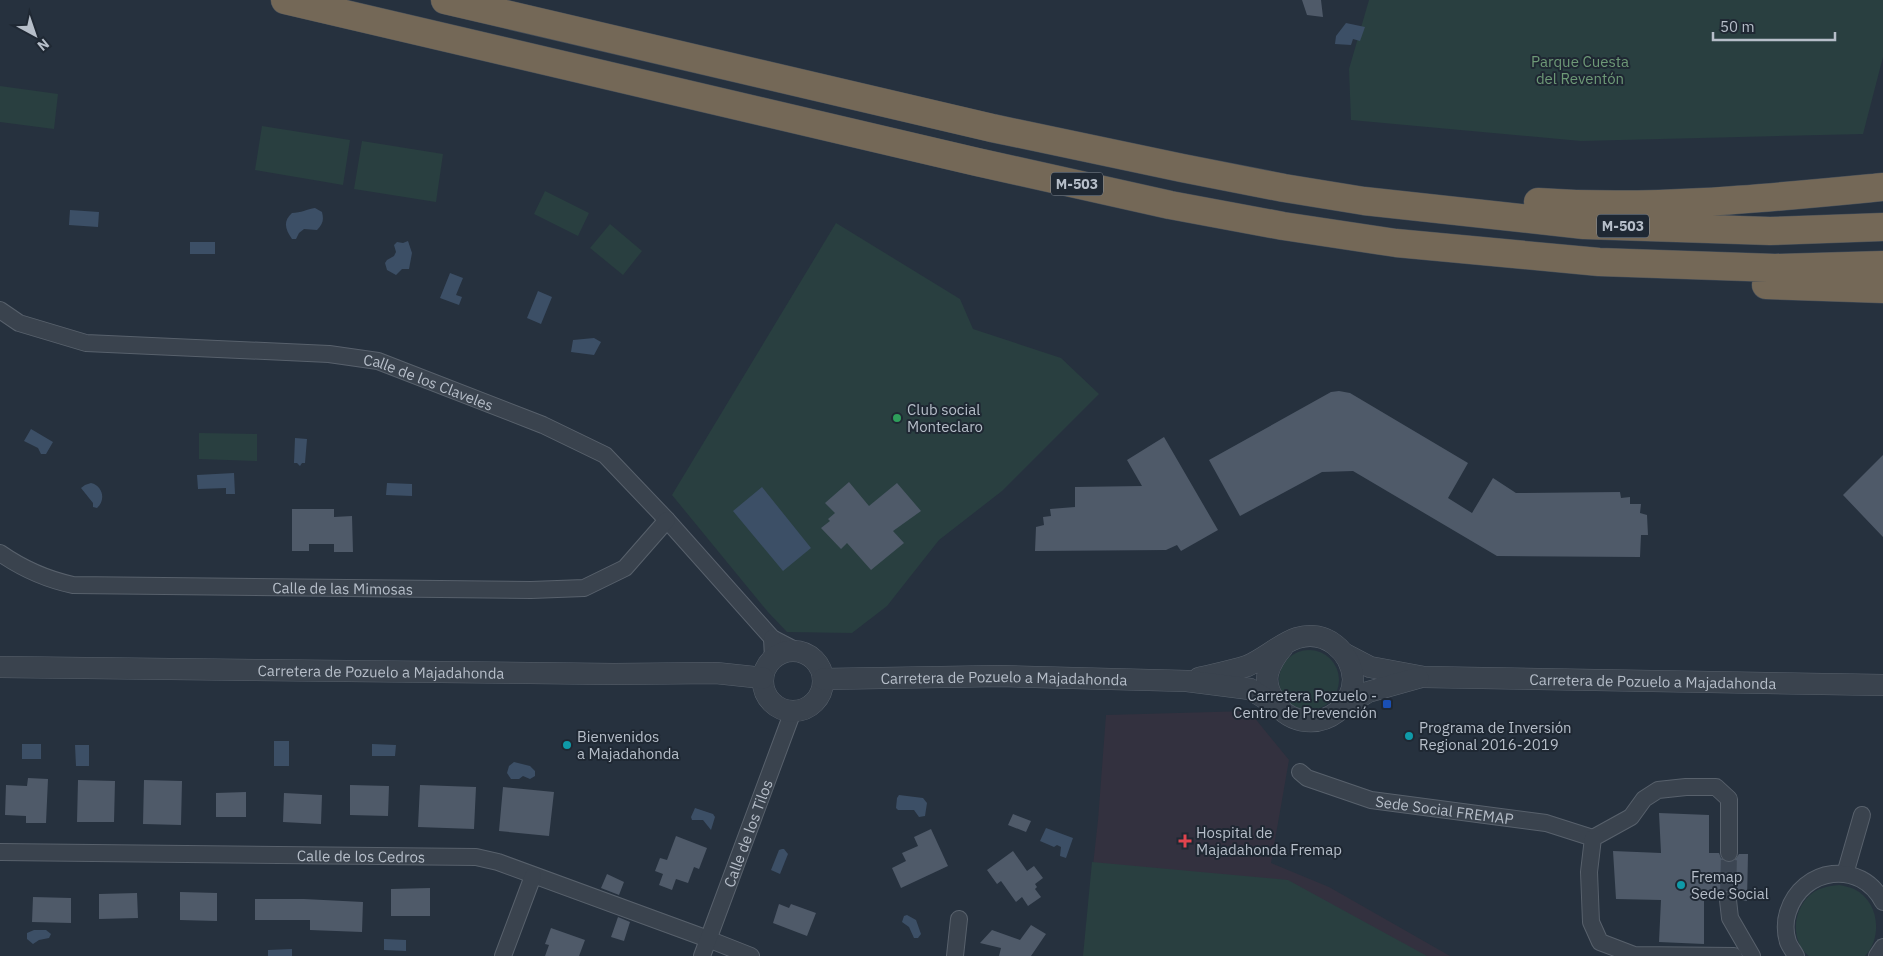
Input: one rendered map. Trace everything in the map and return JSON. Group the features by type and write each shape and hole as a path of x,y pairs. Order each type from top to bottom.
{"highway":[{"name":"M-503","path":"285,0 977,162 1170,205 1283,226 1396,243 1599,262 1736,283 1883,289"},
{"name":"M-503","path":"445,0 992,128 1182,168 1364,201 1584,225 1770,231 1883,227"},
{"path":"1364,201 1472,198 1589,206 1764,199 1883,187"},
{"name":"M-503","path":"1599,262 1775,268 1883,264"}],"street":[{"name":"Calle de los Claveles","path":"0,310 19,323 86,343 329,354 378,362 543,425 605,455 667,520 772,648"},
{"name":"Calle de las Mimosas","path":"0,552 17,565 48,580 73,585 531,590 584,588 625,568 667,520"},
{"path":"1314,636 1331,642 1345,654 1352,667 1353,681 1350,695 1342,708 1331,717 1317,721 1302,721 1288,716 1277,706 1269,691 1268,675 1272,659 1283,647 1297,638 1314,636"},
{"name":"Carretera de Pozuelo a Majadahonda","path":"1187,681 1247,666 1283,647"},
{"path":"772,648 786,652 796,651 806,654 814,660 820,669 822,688 818,697 811,704 793,711 783,709 774,704 768,697 764,688 763,678 772,648"},
{"name":"Carretera de Pozuelo a Majadahonda","path":"1345,654 1370,667 1424,677 1883,684"},
{"name":"Carretera de Pozuelo a Majadahonda","path":"0,667 585,674 716,673 763,678"},
{"name":"Carretera de Pozuelo a Majadahonda","path":"822,679 1000,676 1187,681 1250,689 1277,706"},
{"name":"Carretera de Pozuelo a Majadahonda","path":"1342,708 1368,692 1424,677"},
{"name":"Calle de los Tilos","path":"702,956 793,711"},
{"name":"Sede Social FREMAP","path":"1300,772 1307,778 1372,800 1546,823 1593,838"},
{"path":"1728,900 1734,956 1634,955 1600,942 1591,922 1589,872 1593,838 1630,817 1644,799 1658,790 1686,786 1716,787 1729,799 1729,853"},
{"path":"1845,874 1862,815"},
{"name":"Calle de los Cedros","path":"0,852 476,857 498,862 708,938 752,956"},
{"path":"1796,956 1788,941 1785,920 1792,900 1805,884 1824,875 1845,874 1858,878 1870,885 1883,902"},
{"path":"503,956 533,876"},
{"path":"1730,918 1752,956"},
{"path":"955,956 959,919"},
{"path":"1877,956 1883,947"}],"shaded area":[{"name":"Hospital de Majadahonda Fremap","path":"1249,711 1289,760 1271,863 1329,887 1450,956 1083,956 1098,820 1106,715"}],"green space":[{"name":"Parque Cuesta del Reventón","path":"1369,0 1883,0 1883,57 1863,134 1581,141 1351,120 1349,69"},
{"path":"0,86 58,94 54,129 0,122"},
{"path":"262,126 350,140 343,185 255,170"},
{"path":"362,141 443,154 436,202 354,189"},
{"path":"545,191 589,213 578,236 534,214"},
{"name":"Club social Monteclaro","path":"836,223 960,299 973,329 1061,358 1099,394 1002,491 939,540 887,606 852,633 787,632 768,612 672,495"},
{"path":"610,224 642,251 623,275 590,248"},
{"path":"199,433 257,434 257,461 199,459"},
{"path":"1309,650 1325,655 1330,659 1334,664 1339,680 1334,696 1330,701 1325,705 1309,710 1293,705 1288,701 1284,696 1279,680 1284,664 1288,659 1293,655"},
{"path":"1092,862 1288,880 1427,956 1083,956"},
{"path":"1839,885 1852,888 1869,902 1876,920 1876,930 1871,948 1865,956 1809,956 1803,950 1796,934 1797,918 1800,910 1809,896 1819,889"}],"water":[{"path":"1346,23 1365,27 1360,41 1353,39 1351,45 1335,44 1336,36"},
{"path":"315,208 322,212 323,220 321,226 317,230 304,229 296,239 292,239 286,226 289,216 292,213"},
{"path":"70,210 99,212 98,227 69,225"},
{"path":"408,241 412,253 409,269 402,269 396,275 387,270 385,263 394,256 396,252 394,245 397,242 403,243"},
{"path":"190,242 215,242 215,254 190,254"},
{"path":"450,273 463,278 456,295 462,297 459,305 440,298"},
{"path":"538,291 552,297 541,324 527,318"},
{"path":"594,338 601,342 594,355 571,352 573,340"},
{"path":"31,429 53,442 46,454 41,454 38,448 24,441"},
{"path":"295,438 307,439 305,463 302,463 300,466 294,463"},
{"path":"234,473 235,494 226,494 226,488 198,489 197,475"},
{"path":"91,483 101,490 102,494 102,501 97,508 93,507 93,503 81,488"},
{"path":"387,483 412,484 412,496 386,495"},
{"path":"762,487 811,548 783,571 733,511"},
{"path":"274,741 289,741 289,766 274,766"},
{"path":"22,744 41,744 41,759 22,759"},
{"path":"372,744 396,745 395,756 372,756"},
{"path":"75,745 89,745 89,766 76,766"},
{"path":"514,762 530,766 535,771 535,776 530,779 523,776 519,779 511,779 507,773 509,766"},
{"path":"899,795 923,798 927,803 925,816 919,817 914,810 898,810 896,808"},
{"path":"695,808 713,814 715,817 711,830 703,820 692,820 691,817"},
{"path":"1046,828 1073,838 1066,858 1060,856 1061,847 1057,845 1054,847 1040,841"},
{"path":"782,849 788,854 780,874 771,870 779,850"},
{"path":"907,915 916,920 921,934 918,938 914,938 909,927 902,922 904,916"},
{"path":"34,930 46,930 51,934 49,938 39,940 33,944 27,939 27,933"},
{"path":"384,939 406,940 406,951 384,950"},
{"path":"292,949 292,956 268,956 268,950"}],"building":[{"path":"1302,0 1321,0 1323,17 1307,15"},
{"path":"1331,392 1350,393 1468,463 1448,498 1472,513 1493,478 1516,493 1620,492 1621,498 1630,497 1630,504 1641,504 1640,513 1647,515 1648,535 1641,535 1640,557 1497,556 1353,471 1322,472 1240,516 1209,460"},
{"path":"1164,437 1218,530 1181,551 1177,545 1166,550 1035,551 1036,527 1044,525 1043,517 1051,516 1050,509 1075,507 1075,487 1142,486 1127,460"},
{"path":"1883,455 1883,537 1843,495"},
{"path":"849,482 869,506 897,483 921,511 893,531 904,543 871,570 847,543 841,549 821,528 830,521 828,519 835,513 825,503"},
{"path":"292,509 334,509 334,517 352,516 353,552 334,552 334,544 309,544 309,551 292,551"},
{"path":"28,778 48,779 46,823 26,823 26,816 5,815 6,785 27,786"},
{"path":"78,780 115,781 114,822 77,822"},
{"path":"144,780 182,781 181,825 143,824"},
{"path":"350,785 389,786 388,816 350,815"},
{"path":"420,785 476,787 474,829 418,827"},
{"path":"503,787 554,792 549,836 499,831"},
{"path":"246,792 246,817 216,817 216,793"},
{"path":"284,793 322,795 321,824 283,822"},
{"name":"Fremap Sede Social","path":"1659,813 1709,815 1709,853 1719,853 1721,858 1729,863 1734,861 1739,854 1748,854 1747,901 1738,900 1736,894 1727,890 1722,892 1718,900 1704,899 1704,944 1659,942 1661,900 1616,899 1613,851 1661,853"},
{"path":"1013,814 1031,821 1026,832 1008,825"},
{"path":"931,829 948,866 901,888 892,868 906,861 902,853 918,846 914,837"},
{"path":"676,836 707,848 699,869 694,867 688,883 676,879 672,890 659,885 663,874 655,871 660,858 667,860"},
{"path":"1013,851 1027,871 1034,866 1043,878 1035,884 1037,887 1035,889 1041,897 1028,906 1022,897 1016,902 1001,881 997,884 987,870"},
{"path":"607,874 624,882 619,895 601,888"},
{"path":"430,888 430,916 391,916 391,889"},
{"path":"180,892 217,893 217,921 180,920"},
{"path":"137,893 138,918 99,919 99,894"},
{"path":"33,897 71,898 71,923 32,922"},
{"path":"255,899 363,902 362,932 310,930 310,920 255,920"},
{"path":"779,904 789,908 791,904 816,913 807,936 773,923"},
{"path":"618,917 630,922 624,941 611,937"},
{"path":"1031,925 1046,934 1031,956 999,956 1001,948 980,943 992,930 1020,940"},
{"path":"551,928 585,940 579,956 545,956 549,945 545,944"}],"tunnel":[{"path":"1728,900 1729,853"}],"place":[{"name":"Club social Monteclaro","path":"897,418"},
{"name":"Carretera Pozuelo - Centro de Prevención","path":"1387,704"},
{"name":"Programa de Inversión Regional 2016-2019","path":"1409,736"},
{"name":"Bienvenidos a Majadahonda","path":"567,745"},
{"name":"Hospital de Majadahonda Fremap","path":"1185,841"},
{"name":"Fremap Sede Social","path":"1681,885"}]}
